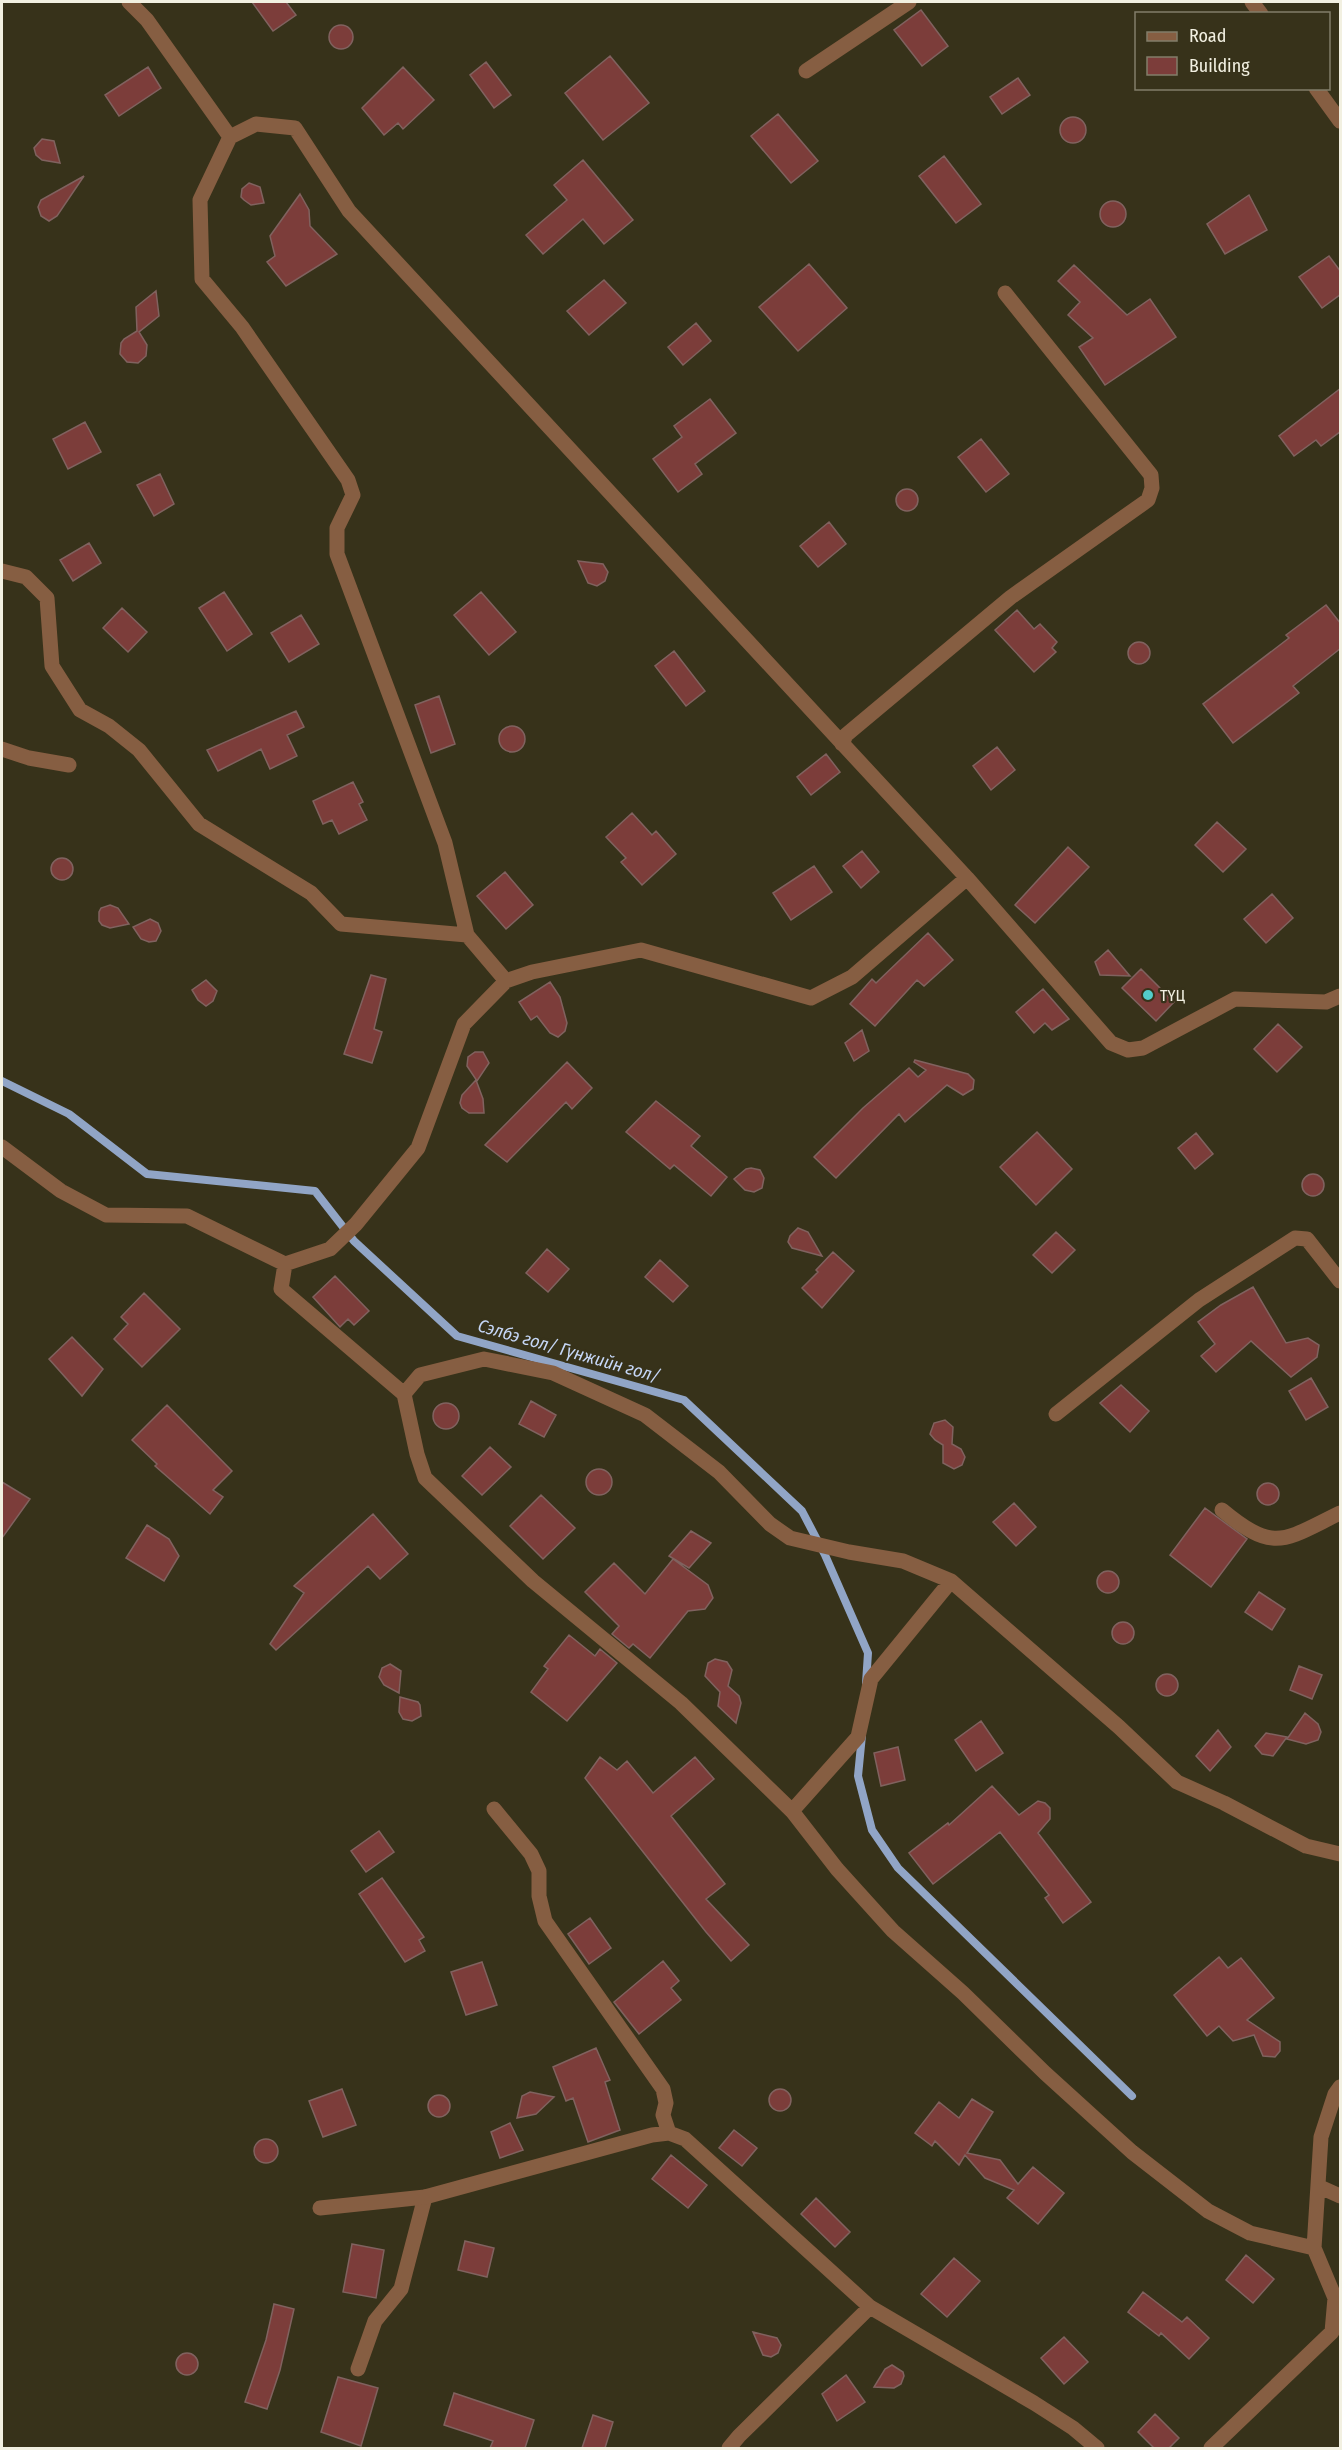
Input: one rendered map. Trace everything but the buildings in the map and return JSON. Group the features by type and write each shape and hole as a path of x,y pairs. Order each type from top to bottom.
{"street":[{"path":"129,2 147,20 230,137"},
{"path":"806,71 909,2"},
{"path":"1318,90 1341,121"},
{"path":"506,981 468,935 445,843 337,554 337,528 353,495 348,480 242,327 202,279 200,200 230,137 256,124 295,128 349,211 967,879 1111,1043 1128,1050 1143,1048 1235,999 1326,1002 1341,996"},
{"path":"843,744 846,735 1011,597 1148,500 1152,488 1151,475 1005,293"},
{"path":"2,571 26,577 47,598 52,666 80,710 109,726 139,750 199,824 311,893 341,924 468,935"},
{"path":"2,749 29,758 69,765"},
{"path":"2,1147 61,1191 106,1215 187,1216 285,1264 330,1249 356,1224 418,1148 464,1024 506,981 532,972 641,950 811,998 852,977 967,879"},
{"path":"1056,1414 1199,1300 1295,1238 1307,1239 1341,1281"},
{"path":"285,1264 281,1289 405,1394 417,1454 425,1478 533,1581 681,1703 792,1811 837,1869 893,1931 963,1993 1045,2073 1132,2152 1208,2211 1251,2233 1314,2248"},
{"path":"405,1394 420,1375 484,1359 552,1373 645,1415 719,1472 770,1524 790,1538 849,1552 903,1561 951,1581 1119,1727 1177,1782 1224,1803 1306,1846 1341,1854"},
{"path":"1222,1510 1245,1529 1263,1538 1289,1538 1341,1513"},
{"path":"792,1811 858,1737 871,1679 951,1581"},
{"path":"494,1809 531,1854 539,1871 538,1896 545,1921 663,2090 666,2103 663,2115 669,2133"},
{"path":"1211,2448 1332,2332 1338,2298 1314,2248 1320,2187 1321,2137 1335,2094 1341,2087"},
{"path":"320,2208 425,2197 652,2135 669,2133 685,2139 870,2307 1034,2403 1073,2428 1098,2448"},
{"path":"1320,2187 1341,2196"},
{"path":"358,2369 375,2321 401,2289 425,2197"},
{"path":"729,2448 870,2307"}],"waterway":[{"name":"Сэлбэ гол/ Гүнжийн гол/","path":"2,1081 69,1114 147,1174 315,1191 354,1241 457,1336 684,1400 802,1511 825,1555 868,1653 866,1683"},
{"path":"862,1735 858,1776 872,1830 898,1868 1132,2096"}],"place":[{"name":"ТҮЦ","path":"1148,995"}]}
